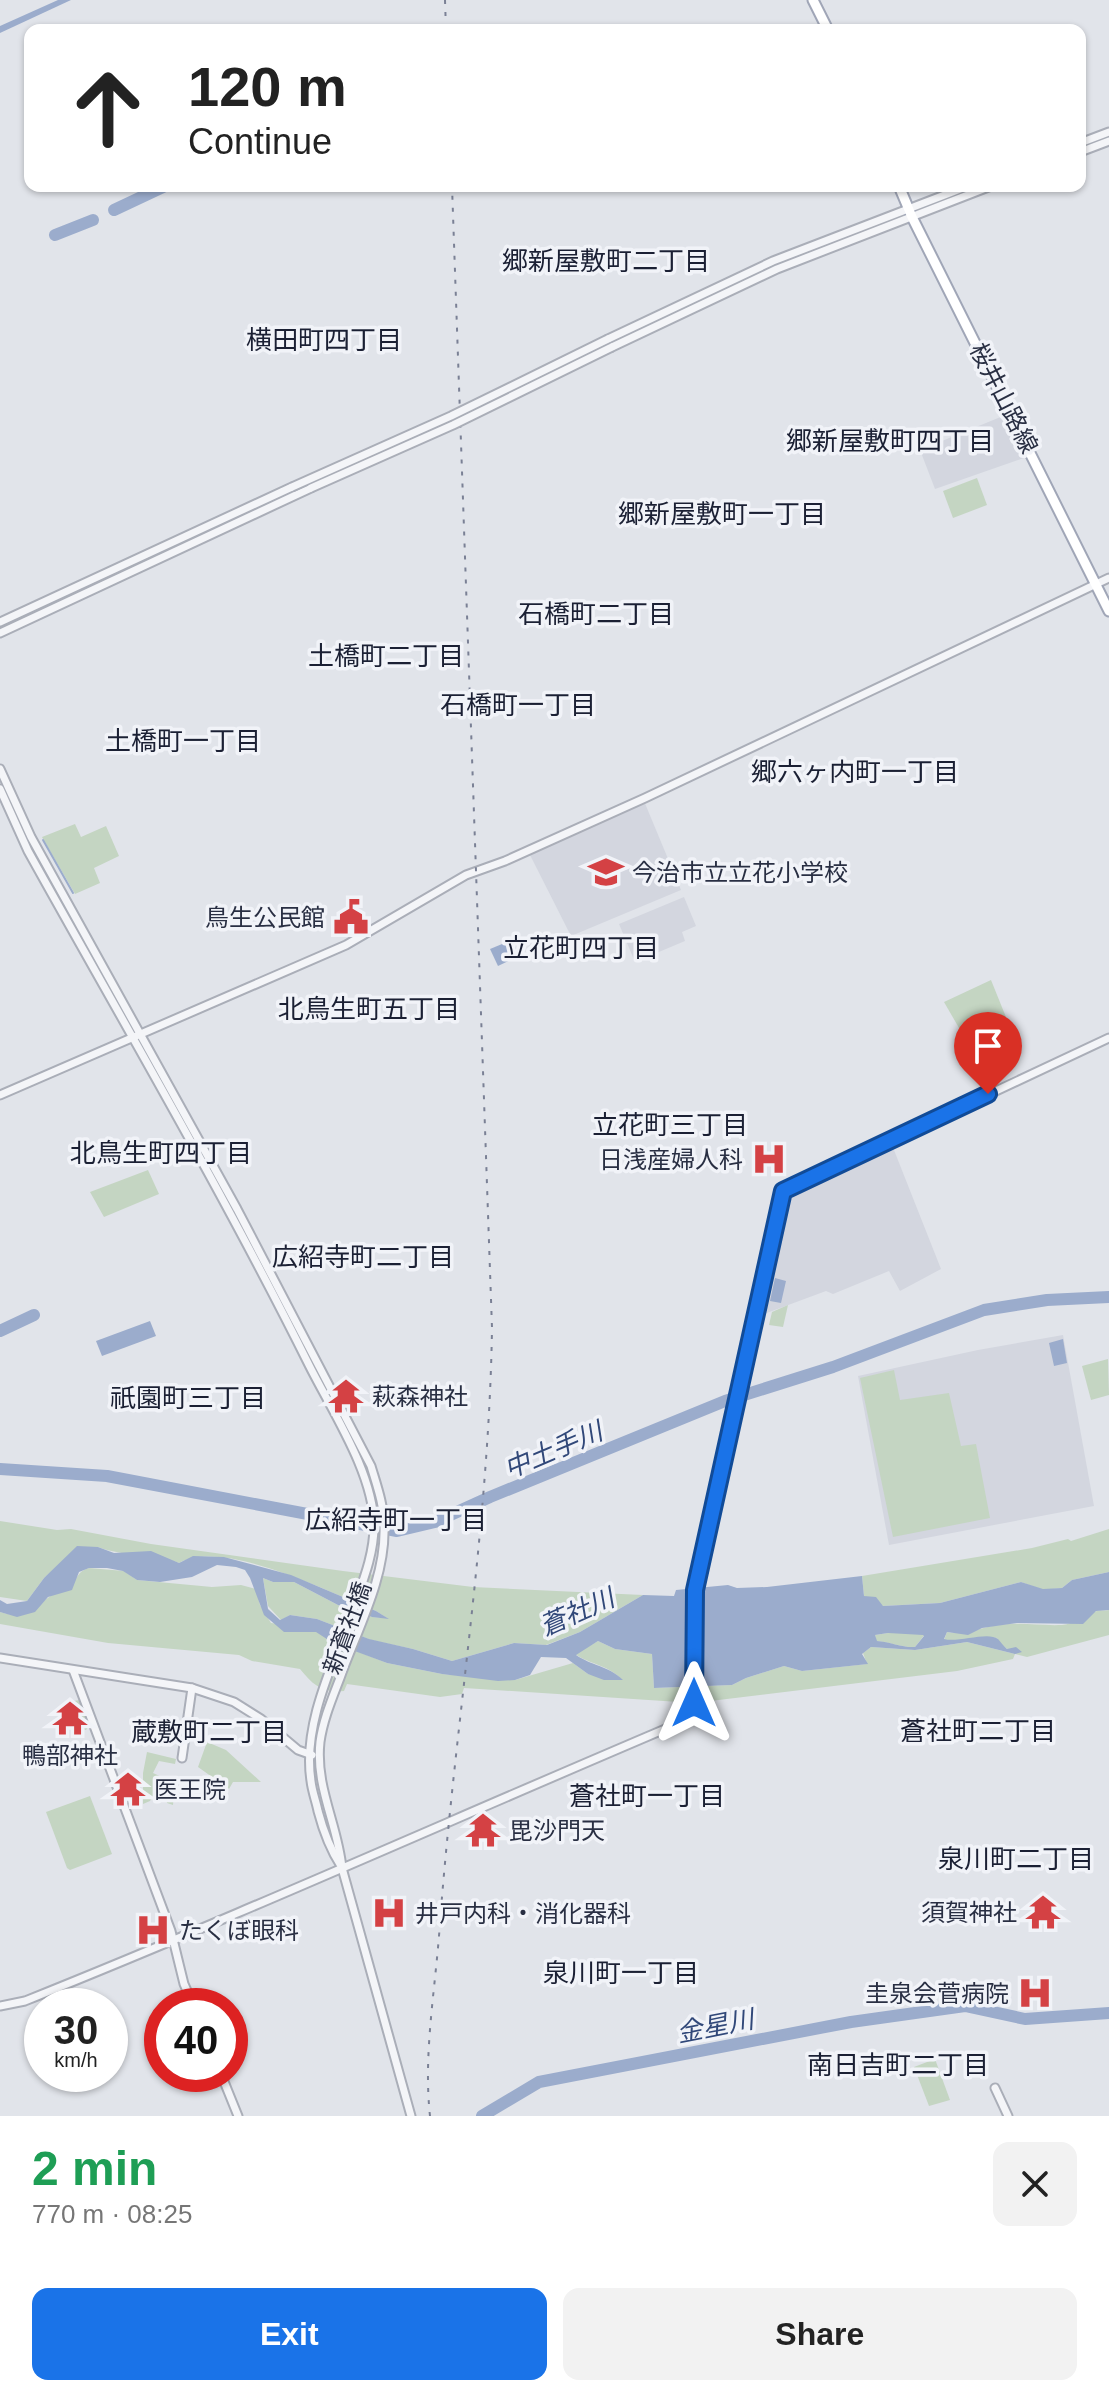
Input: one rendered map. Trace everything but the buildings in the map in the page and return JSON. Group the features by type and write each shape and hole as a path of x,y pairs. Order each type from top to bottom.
{"main road":[{"path":"813,0 825,24"},
{"name":"桜井山路線","path":"901,192 1109,611"}],"street":[{"path":"1086,141 1109,132"},
{"path":"1086,150 1109,141"},
{"path":"910,213 955,192"},
{"path":"0,633 453,425 773,261 973,192"},
{"path":"0,622 610,343"},
{"path":"0,1095 346,945 466,875 505,861 631,804 1109,578"},
{"name":"新蒼社橋","path":"0,769 31,837 252,1236 371,1466 382,1502 385,1528 381,1568 326,1713 320,1756 320,1778 340,1849 342,1868"},
{"name":"新蒼社橋","path":"0,789 28,851 274,1295 362,1470 372,1502 374,1527 369,1565 324,1691 313,1728 310,1755 310,1781 332,1852 342,1868"},
{"path":"0,2006 25,2001 172,1942 684,1721 694,1703 695,1590 783,1191 1109,1038"},
{"path":"0,1658 192,1688 234,1702 261,1719 298,1750 320,1756"},
{"path":"73,1670 171,1931 186,1988"},
{"path":"182,1758 192,1688"},
{"path":"342,1868 411,2116"},
{"path":"995,2088 1008,2116"},
{"path":"228,2092 238,2116"}],"shaded area":[{"path":"1003,416 1024,458 935,489 920,450"},
{"name":"今治市立立花小学校","path":"644,801 681,890 571,936 529,853"},
{"path":"684,897 696,926 682,932 685,941 635,962 619,924"},
{"path":"892,1145 941,1269 900,1291 889,1271 833,1294 826,1291 764,1314 791,1192"},
{"path":"1063,1335 1094,1506 889,1545 858,1376"}],"green space":[{"path":"977,478 987,505 953,518 943,491"},
{"path":"75,824 81,837 106,826 119,856 94,868 100,883 75,894 42,837"},
{"path":"991,980 1012,1032 970,1047 944,1002"},
{"path":"148,1170 159,1194 104,1217 90,1192"},
{"path":"788,1305 783,1327 769,1325 772,1312"},
{"path":"1108,1359 1109,1395 1091,1400 1082,1366"},
{"path":"894,1370 900,1400 949,1393 961,1446 976,1444 990,1518 893,1537 860,1378"},
{"path":"0,1521 473,1587 643,1595 580,1632 546,1645 514,1643 452,1661 371,1640 317,1619 290,1615 281,1620 268,1606 263,1578 273,1582 294,1582 338,1605 372,1617 387,1618 305,1581 249,1562 222,1557 198,1557 179,1563 98,1547 60,1564 44,1578 27,1601 0,1597"},
{"path":"1109,1529 1109,1572 1072,1580 1062,1588 1043,1590 1021,1582 940,1603 883,1606 864,1596 862,1576 1032,1548 1068,1539 1071,1541"},
{"path":"89,1568 124,1571 137,1580 212,1587 241,1585 256,1589 260,1605 271,1623 317,1629 341,1645 387,1663 442,1674 515,1680 573,1663 588,1674 622,1680 611,1671 575,1654 598,1641 615,1649 652,1654 654,1688 732,1685 784,1666 802,1671 867,1664 863,1653 871,1647 915,1650 967,1642 1015,1654 1013,1659 957,1671 694,1703 464,1688 462,1694 440,1697 347,1684 344,1691 330,1691 314,1684 300,1669 252,1661 239,1655 108,1643 0,1624 0,1612 24,1615"},
{"path":"1109,1610 1109,1635 1027,1657 1015,1654 1000,1644 997,1638 944,1640 947,1632 961,1633 1008,1624 1062,1625 1093,1612"},
{"path":"926,1633 915,1647 876,1641 875,1635"},
{"path":"80,1700 90,1725 86,1730 58,1721 60,1710 66,1702"},
{"path":"207,1742 226,1750 261,1782 233,1782 229,1789 198,1767"},
{"path":"147,1752 176,1759 175,1764 159,1761 153,1773 175,1783 173,1805 167,1803 166,1797 154,1795 143,1804"},
{"path":"90,1796 112,1854 70,1870 46,1812"},
{"path":"935,2059 950,2100 929,2106 914,2067"}],"water":[{"path":"58,0 71,0 0,33 0,26"},
{"path":"512,940 519,956 498,966 490,949"},
{"path":"775,1278 786,1281 781,1303 770,1301"},
{"path":"150,1321 156,1336 102,1356 96,1341"},
{"path":"1063,1339 1067,1363 1054,1366 1049,1343"},
{"path":"77,1546 98,1547 114,1553 151,1551 179,1563 193,1556 224,1557 291,1575 389,1619 372,1617 338,1605 294,1582 273,1582 263,1578 268,1609 280,1620 290,1615 317,1619 369,1639 452,1661 514,1643 547,1645 580,1632 643,1595 674,1596 676,1590 728,1585 737,1588 767,1587 862,1576 864,1596 876,1597 883,1606 940,1603 1021,1582 1043,1589 1062,1588 1072,1580 1109,1572 1109,1610 1096,1611 1083,1624 1017,1623 982,1628 968,1635 947,1632 944,1639 993,1637 1007,1649 1016,1647 1022,1652 1015,1654 967,1642 915,1650 871,1647 862,1654 868,1664 802,1671 784,1666 732,1685 654,1688 652,1654 615,1649 598,1641 576,1655 623,1680 604,1680 588,1674 566,1658 541,1657 530,1675 498,1681 387,1663 333,1643 316,1632 284,1632 264,1615 250,1578 245,1570 236,1567 217,1565 192,1577 160,1582 137,1580 123,1571 89,1568 79,1572 72,1590 48,1597 35,1612 17,1617 0,1612 0,1600 7,1604 27,1601 44,1578","holes":["875,1635 923,1635 915,1647 877,1641"]}],"waterway":[{"path":"114,210 152,192"},
{"path":"55,235 93,220"},
{"path":"43,840 73,893"},
{"name":"中土手川","path":"0,1469 107,1476 397,1531 435,1522 725,1401 833,1367 984,1310 1047,1300 1109,1297"},
{"path":"0,1331 34,1315"},
{"name":"金星川","path":"482,2116 539,2082 851,2022 965,2006 1025,2019 1109,2013"}],"railway":[{"path":"445,0 446,24"},
{"path":"430,2116 428,2068 431,2019 485,1476 492,1328 452,192"}],"place":[{"name":"今治市立立花小学校","path":"606,872"},
{"name":"鳥生公民館","path":"351,917"},
{"name":"日浅産婦人科","path":"769,1159"},
{"name":"萩森神社","path":"346,1396"},
{"name":"鴨部神社","path":"70,1718"},
{"name":"医王院","path":"128,1789"},
{"name":"毘沙門天","path":"483,1830"},
{"name":"須賀神社","path":"1043,1912"},
{"name":"井戸内科・消化器科","path":"389,1913"},
{"name":"たくぼ眼科","path":"153,1930"},
{"name":"圭泉会菅病院","path":"1035,1993"}],"district":[{"name":"郷新屋敷町二丁目","path":"606,261"},
{"name":"横田町四丁目","path":"324,340"},
{"name":"郷新屋敷町四丁目","path":"890,441"},
{"name":"郷新屋敷町一丁目","path":"722,514"},
{"name":"石橋町二丁目","path":"596,614"},
{"name":"土橋町二丁目","path":"386,656"},
{"name":"石橋町一丁目","path":"518,705"},
{"name":"土橋町一丁目","path":"183,741"},
{"name":"郷六ヶ内町一丁目","path":"855,772"},
{"name":"立花町四丁目","path":"581,948"},
{"name":"北鳥生町五丁目","path":"369,1009"},
{"name":"立花町三丁目","path":"670,1125"},
{"name":"北鳥生町四丁目","path":"161,1153"},
{"name":"広紹寺町二丁目","path":"363,1257"},
{"name":"祇園町三丁目","path":"188,1398"},
{"name":"広紹寺町一丁目","path":"396,1520"},
{"name":"蒼社町二丁目","path":"978,1731"},
{"name":"蔵敷町二丁目","path":"209,1732"},
{"name":"蒼社町一丁目","path":"647,1796"},
{"name":"泉川町二丁目","path":"1016,1859"},
{"name":"泉川町一丁目","path":"621,1973"},
{"name":"南日吉町二丁目","path":"898,2065"}],"route":[{"path":"694,1703 695,1590 783,1191 988,1094"}],"water label":[{"name":"蒼社川","path":"577,1612"}]}
